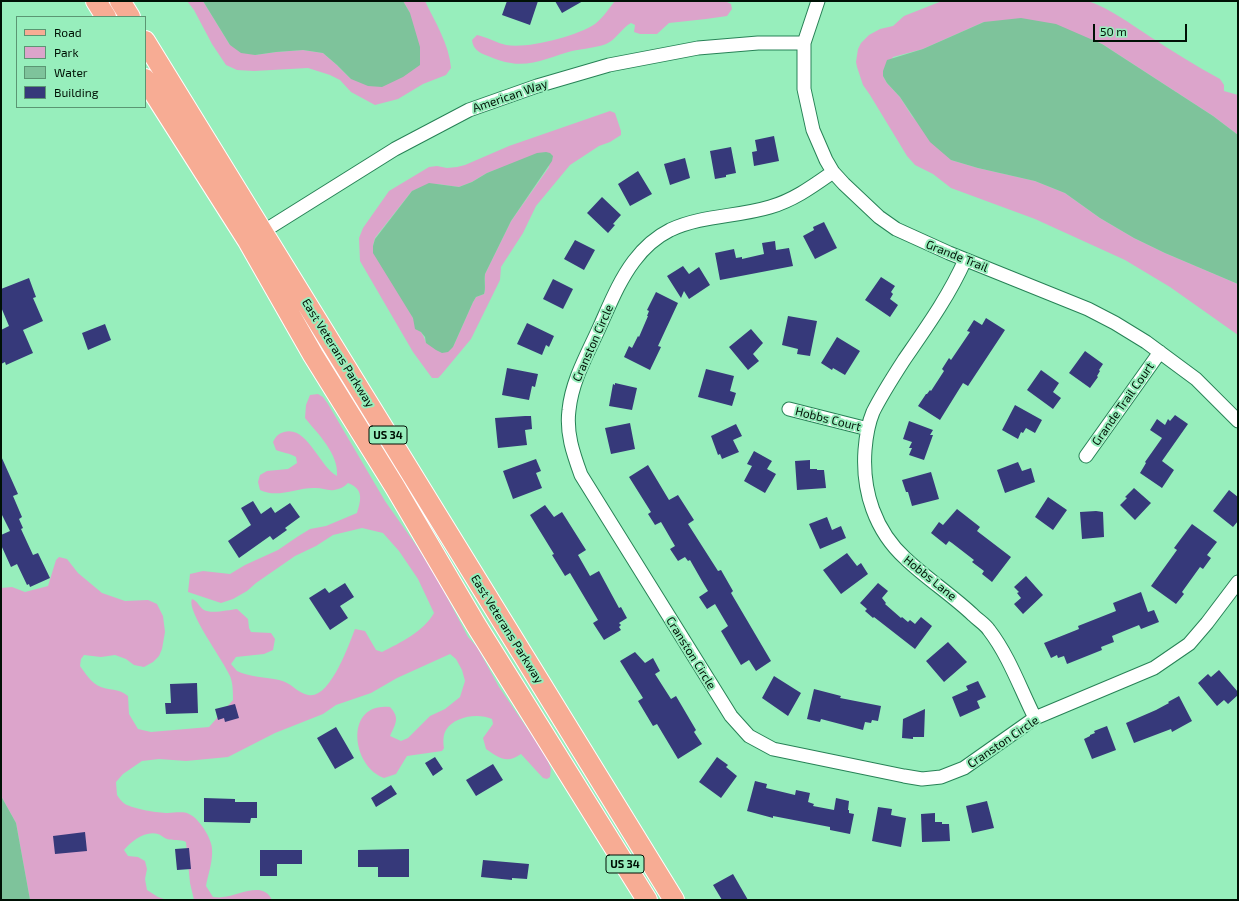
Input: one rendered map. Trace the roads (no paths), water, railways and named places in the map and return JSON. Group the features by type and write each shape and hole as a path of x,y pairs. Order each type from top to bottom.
{"main road":[{"path":"96,1 105,16"},
{"path":"120,1 129,16"},
{"name":"East Veterans Parkway","path":"146,43 255,236 313,355 395,487 476,625 647,900"},
{"name":"East Veterans Parkway","path":"146,80 255,236 631,829 674,900"}],"street":[{"name":"Grande Trail","path":"818,1 804,43 804,89 813,130 826,160 833,172 844,184 879,217 896,229 966,260 1088,309 1115,323 1160,352 1196,379 1238,422"},
{"name":"American Way","path":"255,236 394,149 469,110 537,86 609,65 698,48 758,43 804,43"},
{"name":"Cranston Circle","path":"833,172 803,193 771,207 700,220 669,230 642,251 625,275 574,383 568,410 568,428 571,447 581,474 731,716 749,736 768,748 786,752 904,776 927,779 941,777 964,768 1035,718 1148,671 1171,657 1189,644 1238,582"},
{"name":"Hobbs Lane","path":"966,260 945,300 880,398 873,413 868,429 864,468 866,484 870,503 882,531 905,559 960,602 988,629 1007,658 1035,718"},
{"name":"Grande Trail Court","path":"1086,456 1160,352"},
{"name":"Hobbs Court","path":"789,409 868,429"}],"water":[{"path":"203,1 403,1 410,13 420,47 420,65 403,77 382,87 368,86 351,79 323,53 303,50 255,55 241,53 230,45"},
{"path":"1021,18 1056,24 1102,44 1213,116 1238,135 1238,284 1134,238 1100,218 1065,193 1035,181 978,168 951,160 930,142 900,97 887,83 883,76 883,71 887,60 923,49 984,22"},
{"path":"546,152 553,156 552,161 511,221 485,274 484,294 476,297 473,302 453,347 448,352 442,353 436,350 426,343 425,337 421,332 415,329 413,318 373,253 375,239 412,191 429,183 459,187 472,182 487,173 537,153"},
{"path":"1,796 16,823 30,900 1,900"}]}
